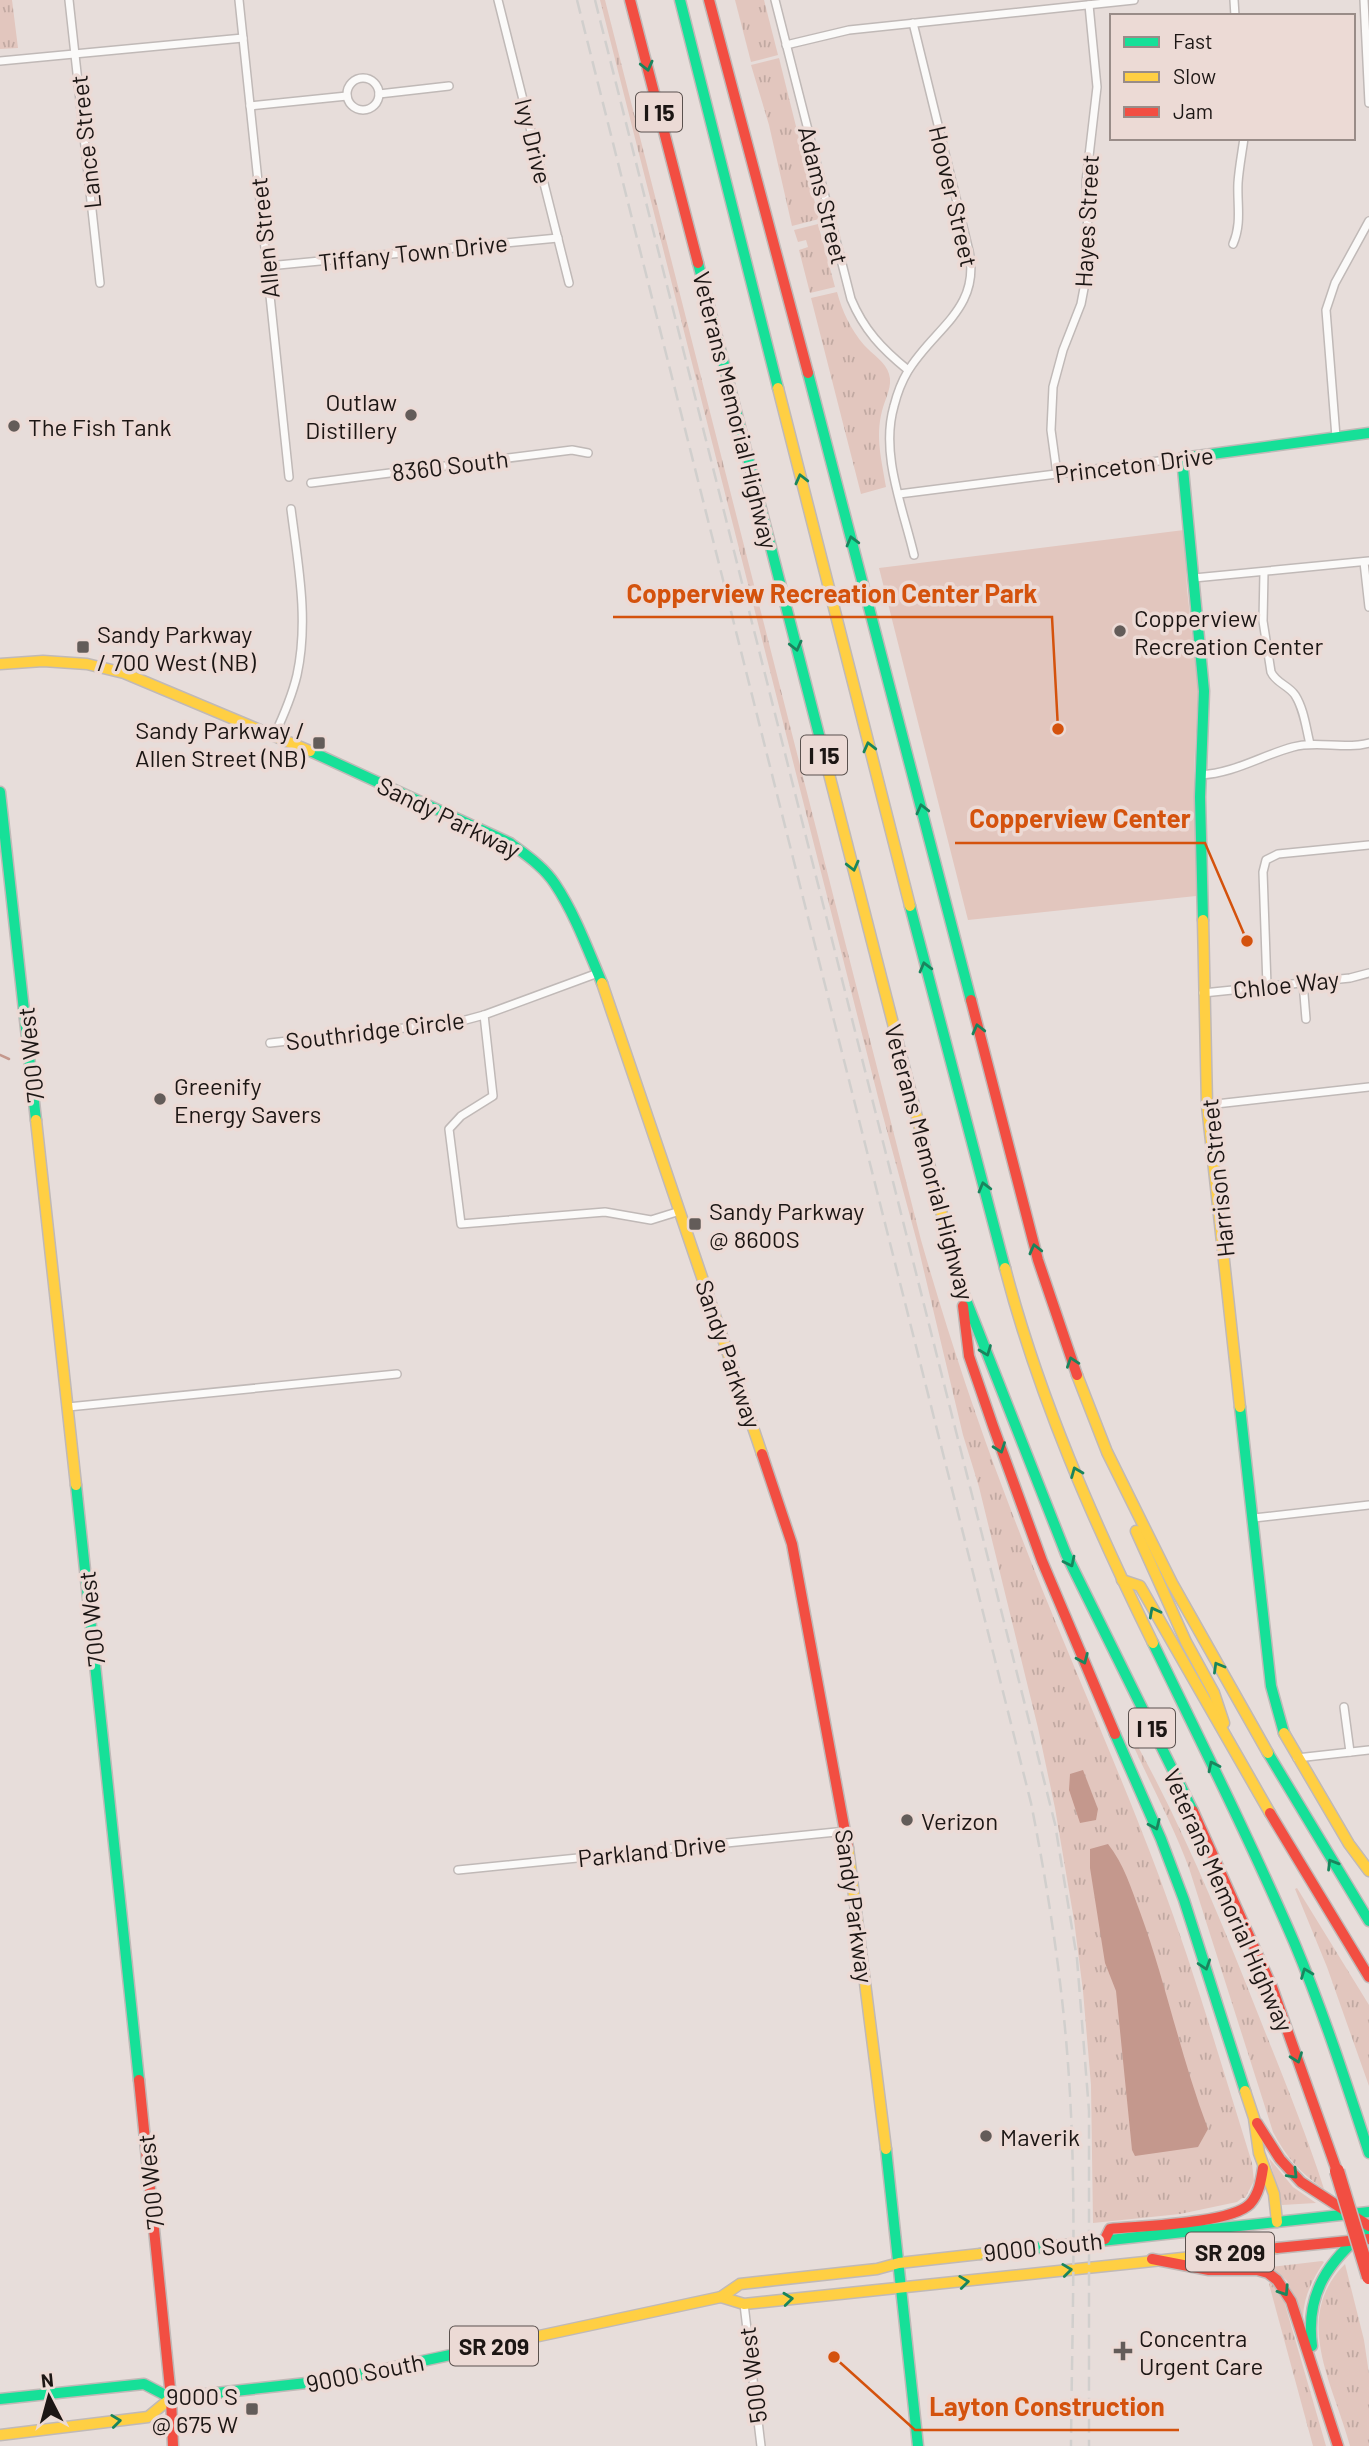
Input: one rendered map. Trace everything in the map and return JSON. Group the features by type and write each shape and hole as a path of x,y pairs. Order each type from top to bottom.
{"main road":[{"name":"Veterans Memorial Highway","path":"630,0 961,1287 1066,1554 1203,1830 1272,1987 1337,2171 1369,2277"},
{"name":"Veterans Memorial Highway","path":"680,0 920,947 1007,1277 1030,1353 1055,1421 1122,1580 1236,1813 1289,1931 1327,2026 1369,2153"},
{"path":"709,0 867,594 1038,1260 1107,1452 1195,1628 1301,1812 1369,1922"},
{"name":"Princeton Drive","path":"1182,458 1369,433"},
{"name":"Harrison Street","path":"1182,458 1204,691 1200,775 1203,993 1208,1105 1274,1704 1297,1758 1349,1844 1369,1871"},
{"name":"Sandy Parkway","path":"0,664 43,661 87,664 124,673 274,736 510,843 554,882 573,916 607,993 792,1544 846,1831 902,2288 918,2446"},
{"name":"700 West","path":"0,792 122,1903 171,2398 173,2446"},
{"path":"961,1287 969,1356 1042,1561 1161,1839 1184,1900 1254,2118 1259,2153 1274,2194 1278,2222"},
{"path":"1090,1410 1094,1436 1186,1642 1214,1693 1236,1757"},
{"path":"1122,1580 1140,1586 1236,1757 1369,1977"},
{"path":"1254,2118 1289,2171 1301,2182 1369,2227 1352,2241 1322,2280 1311,2309 1311,2340 1329,2419"},
{"path":"1105,2239 1110,2229 1217,2217 1245,2208 1256,2195 1263,2166"},
{"name":"9000 South","path":"0,2435 148,2417 171,2398 334,2380 721,2297 740,2284 1105,2239 1369,2212"},
{"name":"9000 South","path":"721,2297 744,2304 1152,2259 1369,2239"},
{"path":"1152,2259 1209,2270 1257,2270 1268,2273 1277,2280 1291,2301 1338,2446"},
{"name":"9000 South","path":"0,2399 144,2384 171,2398"}],"street":[{"name":"Lance Street","path":"69,0 100,283"},
{"name":"Allen Street","path":"239,0 289,477"},
{"name":"Ivy Drive","path":"498,0 569,283"},
{"name":"Adams Street","path":"775,0 850,299 869,334 908,370"},
{"path":"786,45 849,30 1134,0"},
{"path":"1364,0 1367,11 1369,103"},
{"name":"Hayes Street","path":"1057,474 1051,430 1052,387 1081,304 1089,262 1086,182 1097,87 1089,5"},
{"name":"Hoover Street","path":"913,23 969,251 972,277 964,301 908,370 893,408 890,426 893,466 914,555"},
{"path":"0,61 243,38"},
{"path":"362,78 372,81 379,94 377,103 366,110 354,107 347,96 349,86 362,78"},
{"path":"379,94 449,86"},
{"path":"250,106 347,96"},
{"path":"1233,244 1240,217 1238,182 1244,140"},
{"path":"1336,437 1326,310 1335,283 1369,221"},
{"name":"Tiffany Town Drive","path":"268,267 558,238"},
{"name":"8360 South","path":"311,483 572,450 588,453"},
{"name":"Princeton Drive","path":"899,494 1182,458"},
{"path":"274,736 297,675 302,633 301,594 291,509"},
{"path":"1194,578 1366,562 1369,607"},
{"path":"1264,572 1263,621 1271,671 1274,679 1295,695 1310,744"},
{"path":"1200,775 1227,772 1293,747 1310,744 1335,746 1369,743"},
{"path":"1267,986 1262,872 1266,860 1278,854 1369,845"},
{"name":"Southridge Circle","path":"270,1043 428,1027 484,1015 598,973"},
{"name":"Chloe Way","path":"1203,993 1369,973"},
{"path":"1303,982 1306,1019"},
{"path":"484,1015 493,1096 461,1116 449,1129 461,1224 605,1212 652,1220 680,1211"},
{"path":"1208,1105 1369,1087"},
{"path":"68,1407 397,1374"},
{"path":"1254,1518 1369,1505"},
{"path":"1344,1707 1350,1752"},
{"path":"1297,1758 1369,1750"},
{"name":"Parkland Drive","path":"458,1870 846,1831"},
{"name":"500 West","path":"744,2304 761,2446"}],"green space":[{"path":"0,0 12,0 18,48 0,49"},
{"path":"600,0 605,0 921,1240 994,1465 1043,1592 1141,1828 1196,1983 1252,2163 1254,2181 1245,2198 1237,2202 1180,2214 1093,2223 1091,2085 1083,1991 1055,1808 1038,1728 917,1242"},
{"path":"735,0 764,0 778,55 751,62"},
{"path":"779,58 819,219 792,226 769,125 751,65"},
{"path":"818,224 835,287 810,293 799,250 808,247 806,240 798,242 794,230"},
{"path":"837,292 851,327 885,366 890,379 879,431 886,487 861,494 811,298"},
{"path":"1184,530 1187,589 1198,688 1194,771 1196,896 968,920 879,568"},
{"path":"1135,1741 1186,1841 1216,1910 1324,2189 1295,2164 1273,2132 1189,1868 1132,1743"},
{"path":"1297,1888 1369,2005 1369,2086 1327,1967 1295,1889"},
{"path":"1269,2158 1293,2187 1316,2203 1282,2205"},
{"path":"1324,2262 1307,2295 1303,2317 1287,2281 1271,2267"},
{"path":"1345,2264 1364,2340 1369,2374 1369,2446 1350,2446 1321,2352 1321,2307 1329,2285"},
{"path":"1271,2282 1284,2301 1326,2446 1313,2446 1269,2284"}],"shaded area":[{"path":"1083,1770 1098,1809 1096,1820 1080,1823 1069,1790 1070,1774"},
{"path":"1108,1844 1123,1868 1140,1912 1208,2129 1198,2147 1135,2156 1132,2150 1116,1991 1105,1963 1090,1868 1090,1849"}],"waterway":[{"path":"0,1055 9,1059"}],"railway":[{"path":"577,0 1031,1803 1055,1940 1069,2078 1073,2216 1071,2446"},
{"path":"595,0 1055,1824 1077,1959 1089,2111 1089,2446"}],"traffic: fast":[{"path":"680,0 778,388"},
{"path":"698,263 827,766"},
{"path":"808,373 971,1000"},
{"path":"1203,920 1200,797 1204,691 1182,458 1369,433"},
{"path":"310,751 510,843 528,857 546,872 569,907 602,983"},
{"path":"0,792 36,1120"},
{"path":"910,906 1005,1268"},
{"path":"949,1242 961,1287 1066,1554 1193,1811"},
{"path":"1240,1407 1271,1686 1284,1733"},
{"path":"76,1485 139,2080"},
{"path":"1153,1643 1294,1942 1343,2073 1369,2153"},
{"path":"1115,1734 1161,1839 1184,1900 1245,2091"},
{"path":"1268,1753 1369,1921"},
{"path":"886,2149 918,2446"},
{"path":"980,2254 1369,2212"},
{"path":"1312,2346 1312,2310 1323,2279 1342,2252 1369,2228"},
{"path":"0,2399 144,2384 171,2398 334,2380 511,2342"}],"traffic: slow":[{"path":"778,388 910,906"},
{"path":"0,664 43,661 87,664 124,673 310,751"},
{"path":"827,766 949,1242"},
{"path":"1203,920 1207,1105 1240,1407"},
{"path":"602,983 762,1454"},
{"path":"36,1120 76,1485"},
{"path":"1005,1268 1051,1412 1089,1506 1153,1643"},
{"path":"1077,1375 1107,1452 1172,1583 1268,1753"},
{"path":"1136,1531 1186,1642 1214,1693 1224,1723"},
{"path":"1122,1580 1140,1586 1270,1813"},
{"path":"1284,1733 1349,1844 1369,1871"},
{"path":"848,1848 886,2149"},
{"path":"1245,2091 1254,2118 1259,2153 1274,2194 1277,2222"},
{"path":"721,2297 744,2304 1277,2248"},
{"path":"511,2342 721,2297 740,2284 877,2269 899,2263 980,2254"},
{"path":"0,2435 148,2417 171,2398"}],"traffic: jam":[{"path":"630,0 698,263"},
{"path":"709,0 808,373"},
{"path":"971,1000 1038,1260 1077,1375"},
{"path":"963,1306 969,1356 993,1426 1042,1561 1115,1734"},
{"path":"762,1454 792,1544 848,1848"},
{"path":"1193,1811 1272,1987 1337,2171"},
{"path":"1270,1813 1369,1977"},
{"path":"139,2080 171,2398 173,2446"},
{"path":"1257,2123 1280,2159 1301,2182 1369,2226"},
{"path":"1105,2239 1110,2229 1205,2220 1239,2211 1256,2196 1263,2168"},
{"path":"1337,2171 1369,2277"},
{"path":"1277,2248 1369,2239"},
{"path":"1152,2259 1209,2270 1257,2270 1268,2273 1277,2280 1291,2301 1338,2446"}],"place":[{"name":"Outlaw Distillery","path":"411,415"},
{"name":"The Fish Tank","path":"14,426"},
{"name":"Copperview Recreation Center","path":"1120,631"},
{"name":"Sandy Parkway / 700 West (NB)","path":"83,647"},
{"name":"Copperview Recreation Center Park","path":"1058,729"},
{"name":"Sandy Parkway / Allen Street (NB)","path":"319,743"},
{"name":"Copperview Center","path":"1247,941"},
{"name":"Greenify Energy Savers","path":"160,1099"},
{"name":"Sandy Parkway @ 8600S","path":"695,1224"},
{"name":"Verizon","path":"907,1820"},
{"name":"Maverik","path":"986,2136"},
{"name":"Concentra Urgent Care","path":"1123,2351"},
{"name":"Layton Construction","path":"834,2357"},
{"name":"9000 S @ 675 W","path":"252,2409"}]}
